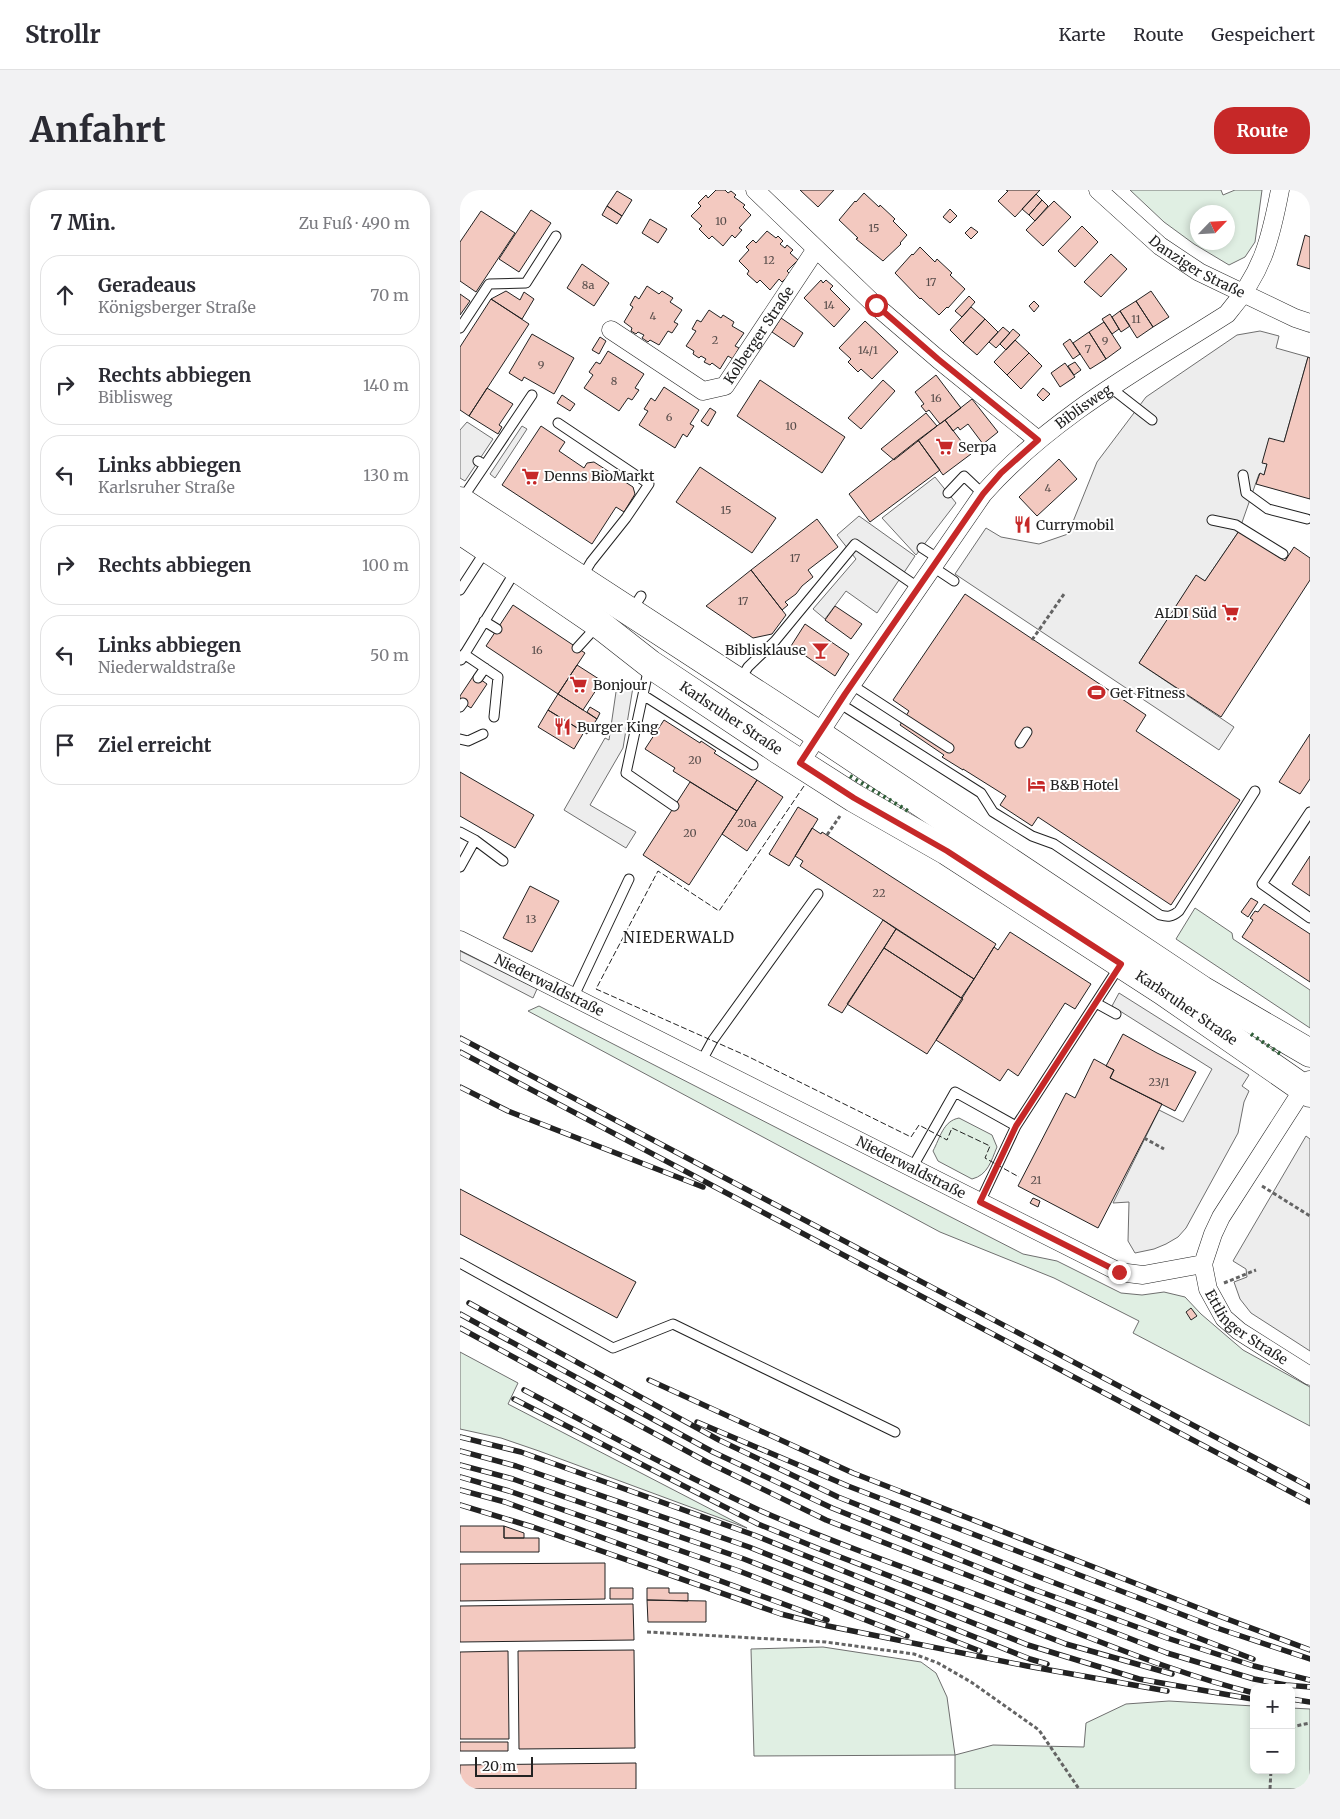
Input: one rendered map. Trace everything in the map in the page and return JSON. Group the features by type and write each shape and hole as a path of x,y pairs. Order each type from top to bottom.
{"main road":[{"name":"Karlsruher Straße","path":"460,501 581,579 636,604 738,682 1202,990 1310,1054"},
{"name":"Karlsruher Straße","path":"460,530 598,624 650,664 800,763 854,798 947,851 1308,1086"}],"street":[{"path":"755,190 889,317 1038,440"},
{"name":"Danziger Straße","path":"1098,190 1160,246 1199,272 1295,318 1310,323"},
{"name":"Biblisweg","path":"800,763 839,703 983,494 1001,473 1038,440 1111,388 1227,314 1244,294 1266,250 1280,190"},
{"name":"Kolberger Straße","path":"611,330 703,391 725,386 816,249"},
{"name":"Niederwaldstraße","path":"460,940 1119,1272 1143,1276 1203,1264"},
{"path":"1203,1264 1212,1234 1246,1176 1308,1086"},
{"name":"Ettlinger Straße","path":"1203,1264 1208,1289 1224,1318 1239,1331 1310,1376"}],"lane":[{"path":"460,328 489,284 526,283 556,236"},
{"path":"1111,388 1152,420"},
{"path":"460,501 482,463 532,395"},
{"path":"558,423 649,484 626,518 591,562 581,579"},
{"path":"1243,475 1246,493 1268,509 1307,519"},
{"path":"948,493 964,476 983,494"},
{"path":"1212,520 1236,525 1283,554"},
{"path":"738,682 748,667 775,641 856,544 919,588"},
{"path":"460,590 487,548"},
{"path":"922,548 954,581"},
{"path":"494,717 498,677 485,668 462,657 517,568"},
{"path":"484,621 497,629"},
{"path":"577,648 598,624"},
{"path":"650,664 626,773 674,806"},
{"path":"478,678 485,668"},
{"path":"852,685 949,748"},
{"path":"643,695 753,765"},
{"path":"839,703 981,793 993,812 1032,836 1054,844 1160,915 1167,917 1173,916 1179,911 1255,791"},
{"path":"1020,743 1027,732"},
{"path":"460,739 468,741 482,734"},
{"path":"1310,812 1262,884 1310,918"},
{"path":"460,832 475,840 503,861"},
{"path":"460,867 475,840"},
{"path":"573,998 629,879"},
{"path":"701,1062 713,1040 818,894"},
{"path":"980,1202 1016,1126 1121,964"},
{"path":"1096,1003 1116,1014"},
{"path":"912,1168 955,1092 1016,1126"},
{"path":"460,1262 613,1348 673,1324 896,1432"}],"path":[{"path":"1032,640 1064,594"},
{"path":"1144,1138 1164,1149"},
{"path":"1246,1176 1310,1216"},
{"path":"1208,1289 1256,1270"},
{"path":"647,1632 826,1642 914,1654 938,1663 971,1682 1039,1730 1079,1789"},
{"path":"1295,1726 1310,1723"},
{"path":"1270,1789 1271,1774"}],"green space":[{"path":"1130,190 1221,190 1223,195 1235,190 1262,190 1255,242 1245,257 1229,265 1204,250 1235,250 1235,205 1190,205 1190,241 1164,222"},
{"path":"1195,908 1232,933 1233,939 1310,990 1310,1028 1176,939"},
{"path":"539,1006 1023,1254 1057,1261 1121,1293 1142,1295 1164,1292 1185,1297 1201,1314 1243,1350 1310,1387 1310,1426 1133,1333 1139,1321 1054,1278 940,1232 528,1011"},
{"path":"959,1118 992,1135 997,1147 985,1171 972,1179 938,1161 933,1151 946,1126"},
{"path":"460,1352 518,1383 508,1404 747,1528 539,1451 501,1438 460,1429"},
{"path":"823,1647 921,1662 936,1673 947,1697 955,1755 754,1756 751,1649"},
{"path":"1169,1701 1250,1706 1250,1774 1295,1774 1295,1708 1310,1709 1310,1789 955,1789 955,1755 993,1745 1084,1747 1086,1723 1126,1704"}],"shaded area":[{"path":"1260,331 1279,336 1276,348 1308,357 1284,442 1267,464 1264,475 1259,474 1239,531 1205,581 1196,576 1139,663 1234,727 1219,750 955,574 986,528 1001,537 1039,544 1068,534 1097,462 1146,397 1237,335"},
{"path":"467,422 493,439 465,481 460,478 460,430"},
{"path":"522,426 527,429 495,478 490,474"},
{"path":"935,477 956,503 916,555 882,518"},
{"path":"859,516 915,556 877,613 846,591 825,619 813,609 856,559 837,535"},
{"path":"617,685 633,687 623,748 590,805 636,832 626,848 564,810 605,738 609,740"},
{"path":"460,951 537,989 533,998 460,960"},
{"path":"1119,993 1249,1075 1242,1086 1249,1091 1244,1102 1238,1133 1186,1228 1178,1237 1166,1244 1135,1253 1128,1241 1129,1202 1113,1203 1159,1110 1183,1122 1212,1069 1112,1006"},
{"path":"1306,1136 1310,1139 1310,1351 1251,1313 1240,1299 1234,1282 1247,1277 1246,1269 1233,1261"}],"building":[{"path":"716,190 725,190 728,193 731,191 736,195 734,197 745,205 743,207 751,215 739,228 742,230 735,238 732,235 723,246 712,236 709,239 699,229 702,226 691,216 701,206 698,203 706,195 708,198"},
{"path":"800,190 834,190 818,207"},
{"path":"1006,190 1040,190 1015,217 998,201 1008,191"},
{"path":"617,191 632,200 622,216 607,206"},
{"path":"864,193 895,219 893,221 907,235 901,244 883,261 856,239 858,238 839,220"},
{"path":"1036,194 1042,200 1029,215 1022,209"},
{"path":"1042,200 1048,206 1035,221 1029,215"},
{"path":"1054,201 1071,217 1043,246 1026,230"},
{"path":"607,206 622,216 617,224 602,215"},
{"path":"950,209 957,216 950,223 943,217"},
{"path":"531,210 551,223 519,272 499,259"},
{"path":"481,211 515,233 476,292 460,281 460,242"},
{"path":"650,219 667,229 658,243 642,233"},
{"path":"1082,226 1098,242 1075,267 1058,251"},
{"path":"971,227 978,232 971,239 965,233"},
{"path":"767,231 776,238 778,236 783,241 780,244 785,248 787,245 793,250 790,253 798,260 787,271 790,274 782,282 779,279 770,290 760,280 757,283 747,274 749,271 739,261 749,250 746,247 753,240 756,243"},
{"path":"1305,235 1310,237 1310,269 1297,265"},
{"path":"920,247 935,262 937,259 952,273 950,275 965,289 939,315 920,299 895,273"},
{"path":"1111,254 1127,269 1101,297 1084,282"},
{"path":"582,264 609,283 594,306 567,288"},
{"path":"821,280 823,283 826,280 833,286 830,289 850,309 834,327 804,298"},
{"path":"647,286 659,294 662,291 673,298 670,302 682,310 674,322 678,324 672,333 668,331 659,345 650,340 648,342 642,338 644,335 638,332 636,334 631,331 632,328 624,322 633,307 630,305 635,296 639,299"},
{"path":"506,291 520,300 524,292 534,299 522,319 491,299"},
{"path":"1151,291 1169,317 1153,327 1136,301"},
{"path":"460,294 470,301 460,315"},
{"path":"969,296 975,302 962,317 955,311"},
{"path":"491,299 529,324 469,416 460,410 460,347"},
{"path":"1034,301 1039,306 1034,312 1029,306"},
{"path":"1136,301 1153,327 1137,338 1120,311"},
{"path":"971,307 985,319 963,343 950,330"},
{"path":"709,310 721,318 723,315 734,322 732,326 744,333 735,346 739,348 733,359 728,356 720,369 712,363 710,365 704,362 706,359 701,356 699,358 693,354 694,351 686,346 696,331 692,329 697,320 701,322"},
{"path":"1120,311 1130,326 1121,332 1112,317"},
{"path":"1110,314 1119,329 1112,334 1102,319"},
{"path":"781,318 803,333 794,347 772,332"},
{"path":"985,319 998,332 977,355 963,343"},
{"path":"865,321 898,352 872,379 861,369 858,372 848,362 851,359 839,348"},
{"path":"1104,322 1121,348 1106,359 1089,332"},
{"path":"1003,327 1010,333 996,348 989,342"},
{"path":"1013,329 1020,335 1006,350 1000,344"},
{"path":"1089,332 1106,359 1090,369 1073,343"},
{"path":"532,334 574,358 554,394 524,377 522,381 509,373"},
{"path":"600,337 606,341 599,354 592,350"},
{"path":"1070,339 1080,354 1073,359 1063,344"},
{"path":"1015,340 1029,353 1007,375 994,362"},
{"path":"608,351 644,374 635,388 639,390 632,400 628,398 619,411 584,388 593,375 589,372 596,362 600,364"},
{"path":"1029,353 1042,366 1021,389 1007,375"},
{"path":"1308,357 1310,358 1310,499 1256,484 1260,473 1264,475 1267,464 1262,463 1269,438 1284,442"},
{"path":"1075,362 1081,370 1074,375 1068,366"},
{"path":"1065,363 1075,377 1060,387 1051,373"},
{"path":"936,375 961,408 940,424 929,410 926,412 921,406 924,404 915,392"},
{"path":"760,380 845,437 822,473 737,416"},
{"path":"883,380 895,391 861,429 848,418"},
{"path":"664,387 699,410 690,424 694,426 687,437 683,434 675,448 639,425 648,411 644,409 651,398 655,401"},
{"path":"487,388 513,404 499,425 502,427 498,434 469,416"},
{"path":"1043,388 1050,394 1043,401 1037,395"},
{"path":"562,395 575,404 570,411 557,403"},
{"path":"972,399 998,432 983,444 968,424 960,430 958,427 953,431 945,420"},
{"path":"710,408 716,412 708,426 701,421"},
{"path":"926,413 937,426 894,460 881,449"},
{"name":"Serpa","path":"945,420 971,454 943,475 918,440"},
{"path":"541,426 565,442 559,451 584,468 587,463 594,462 633,487 635,494 624,512 616,507 592,544 502,485"},
{"path":"918,440 940,470 870,522 849,494"},
{"path":"1059,459 1077,479 1037,516 1019,497"},
{"path":"700,467 776,518 752,553 676,502"},
{"path":"817,519 838,547 808,570 813,577 785,602 788,605 782,610 751,570"},
{"name":"ALDI Süd","path":"1239,531 1285,561 1294,547 1310,558 1310,580 1221,717 1139,663 1196,575 1205,581"},
{"path":"751,570 786,615 772,634 753,638 706,606"},
{"path":"965,594 1146,715 1136,731 1240,800 1171,905 1038,817 1032,826 1000,805 1006,796 942,757 944,755 900,725 909,711 893,700"},
{"path":"513,605 585,653 558,694 486,646"},
{"path":"835,606 862,624 851,639 825,620"},
{"name":"Biblisklause","path":"805,624 849,654 835,676 791,646"},
{"path":"577,665 602,681 583,710 558,694"},
{"path":"474,675 487,684 471,708 460,701 460,696"},
{"path":"558,694 597,719 587,734 548,710"},
{"path":"590,707 600,713 597,719 587,712"},
{"path":"548,710 584,732 574,749 538,727"},
{"path":"664,720 700,743 701,741 716,751 714,753 757,780 737,811 673,771 675,768 645,749"},
{"path":"1310,734 1310,779 1300,794 1279,782"},
{"path":"460,772 534,815 515,848 460,816"},
{"path":"757,780 783,797 747,851 722,834"},
{"path":"690,782 737,811 689,885 643,855"},
{"path":"798,807 818,819 789,866 769,854"},
{"path":"812,828 821,834 822,832 996,944 974,979 800,866 803,861 795,856"},
{"path":"1310,856 1310,896 1292,884"},
{"path":"530,886 559,901 532,952 503,938"},
{"path":"1251,898 1258,902 1248,917 1241,912"},
{"path":"1264,904 1310,934 1310,982 1242,937 1253,920 1250,918"},
{"path":"883,920 896,929 842,1013 828,1005"},
{"path":"896,929 974,979 961,998 884,948"},
{"path":"1010,932 1091,984 1075,1009 1065,1003 1018,1076 1008,1069 1000,1081 936,1040 994,947 998,950"},
{"path":"884,948 963,999 927,1054 847,1004"},
{"path":"1123,1034 1196,1072 1175,1111 1110,1078 1114,1070 1106,1066"},
{"path":"1094,1059 1114,1070 1110,1078 1162,1104 1098,1228 1018,1186 1066,1093 1075,1098"},
{"path":"460,1189 636,1282 617,1318 460,1234"},
{"path":"1033,1198 1040,1201 1038,1207 1030,1203"},
{"path":"1191,1308 1197,1316 1191,1320 1186,1312"},
{"path":"460,1526 504,1526 504,1538 539,1538 539,1552 460,1552"},
{"path":"504,1526 524,1533 524,1538 504,1538"},
{"path":"605,1563 605,1599 460,1601 460,1564"},
{"path":"610,1588 633,1588 633,1599 610,1599"},
{"path":"647,1588 669,1588 669,1593 688,1593 688,1601 647,1600"},
{"path":"647,1600 706,1601 706,1622 648,1622"},
{"path":"633,1604 634,1640 460,1642 460,1606"},
{"path":"634,1650 635,1748 519,1749 518,1651"},
{"path":"508,1651 509,1739 460,1739 460,1652"},
{"path":"460,1742 508,1742 508,1751 460,1751"},
{"path":"636,1763 636,1789 460,1789 460,1765"}],"railway":[{"path":"460,1038 1310,1487"},
{"path":"460,1052 1310,1502"},
{"path":"460,1087 508,1111 703,1187"},
{"path":"469,1303 719,1440 838,1497 1253,1659"},
{"path":"460,1314 713,1452 832,1508 1030,1588 1167,1638 1254,1666 1310,1680"},
{"path":"460,1328 707,1462 826,1520 1167,1653 1254,1679 1310,1687"},
{"path":"649,1380 853,1473 1310,1650"},
{"path":"524,1390 641,1452 793,1525 1134,1655 1194,1676 1250,1692"},
{"path":"514,1399 758,1524 1066,1644 1172,1674"},
{"path":"697,1422 848,1486 1217,1628 1310,1659"},
{"path":"460,1437 521,1452 754,1535 1028,1645 1139,1679 1250,1699"},
{"path":"460,1451 516,1466 749,1547 1030,1659 1047,1664"},
{"path":"460,1465 513,1479 744,1559 980,1651"},
{"path":"460,1477 509,1491 739,1571 907,1636"},
{"path":"460,1490 505,1502 827,1620"},
{"path":"460,1505 533,1527 781,1614 828,1626 1027,1666 1167,1691"},
{"path":"1295,1700 1310,1702"}],"hedge":[{"path":"850,776 908,811"},
{"path":"1251,1034 1282,1055"}],"fence":[{"path":"804,786 719,911 658,871 596,989 747,1056 911,1137 919,1125 947,1140 952,1128 990,1146 985,1158 1019,1177"}],"place":[{"name":"Serpa","path":"944,447"},
{"name":"Denns BioMarkt","path":"530,476"},
{"name":"Currymobil","path":"1022,525"},
{"name":"ALDI Süd","path":"1231,613"},
{"name":"Biblisklause","path":"820,650"},
{"name":"Bonjour","path":"579,685"},
{"name":"Get Fitness","path":"1096,693"},
{"name":"Burger King","path":"563,727"},
{"name":"B&B Hotel","path":"1036,785"}],"district":[{"name":"NIEDERWALD","path":"679,938"}],"route":[{"path":"876,305 938,359 1038,440 1001,473 983,494 845,694 800,763 854,798 947,851 1121,964 1016,1126 980,1202 1119,1272"}]}
